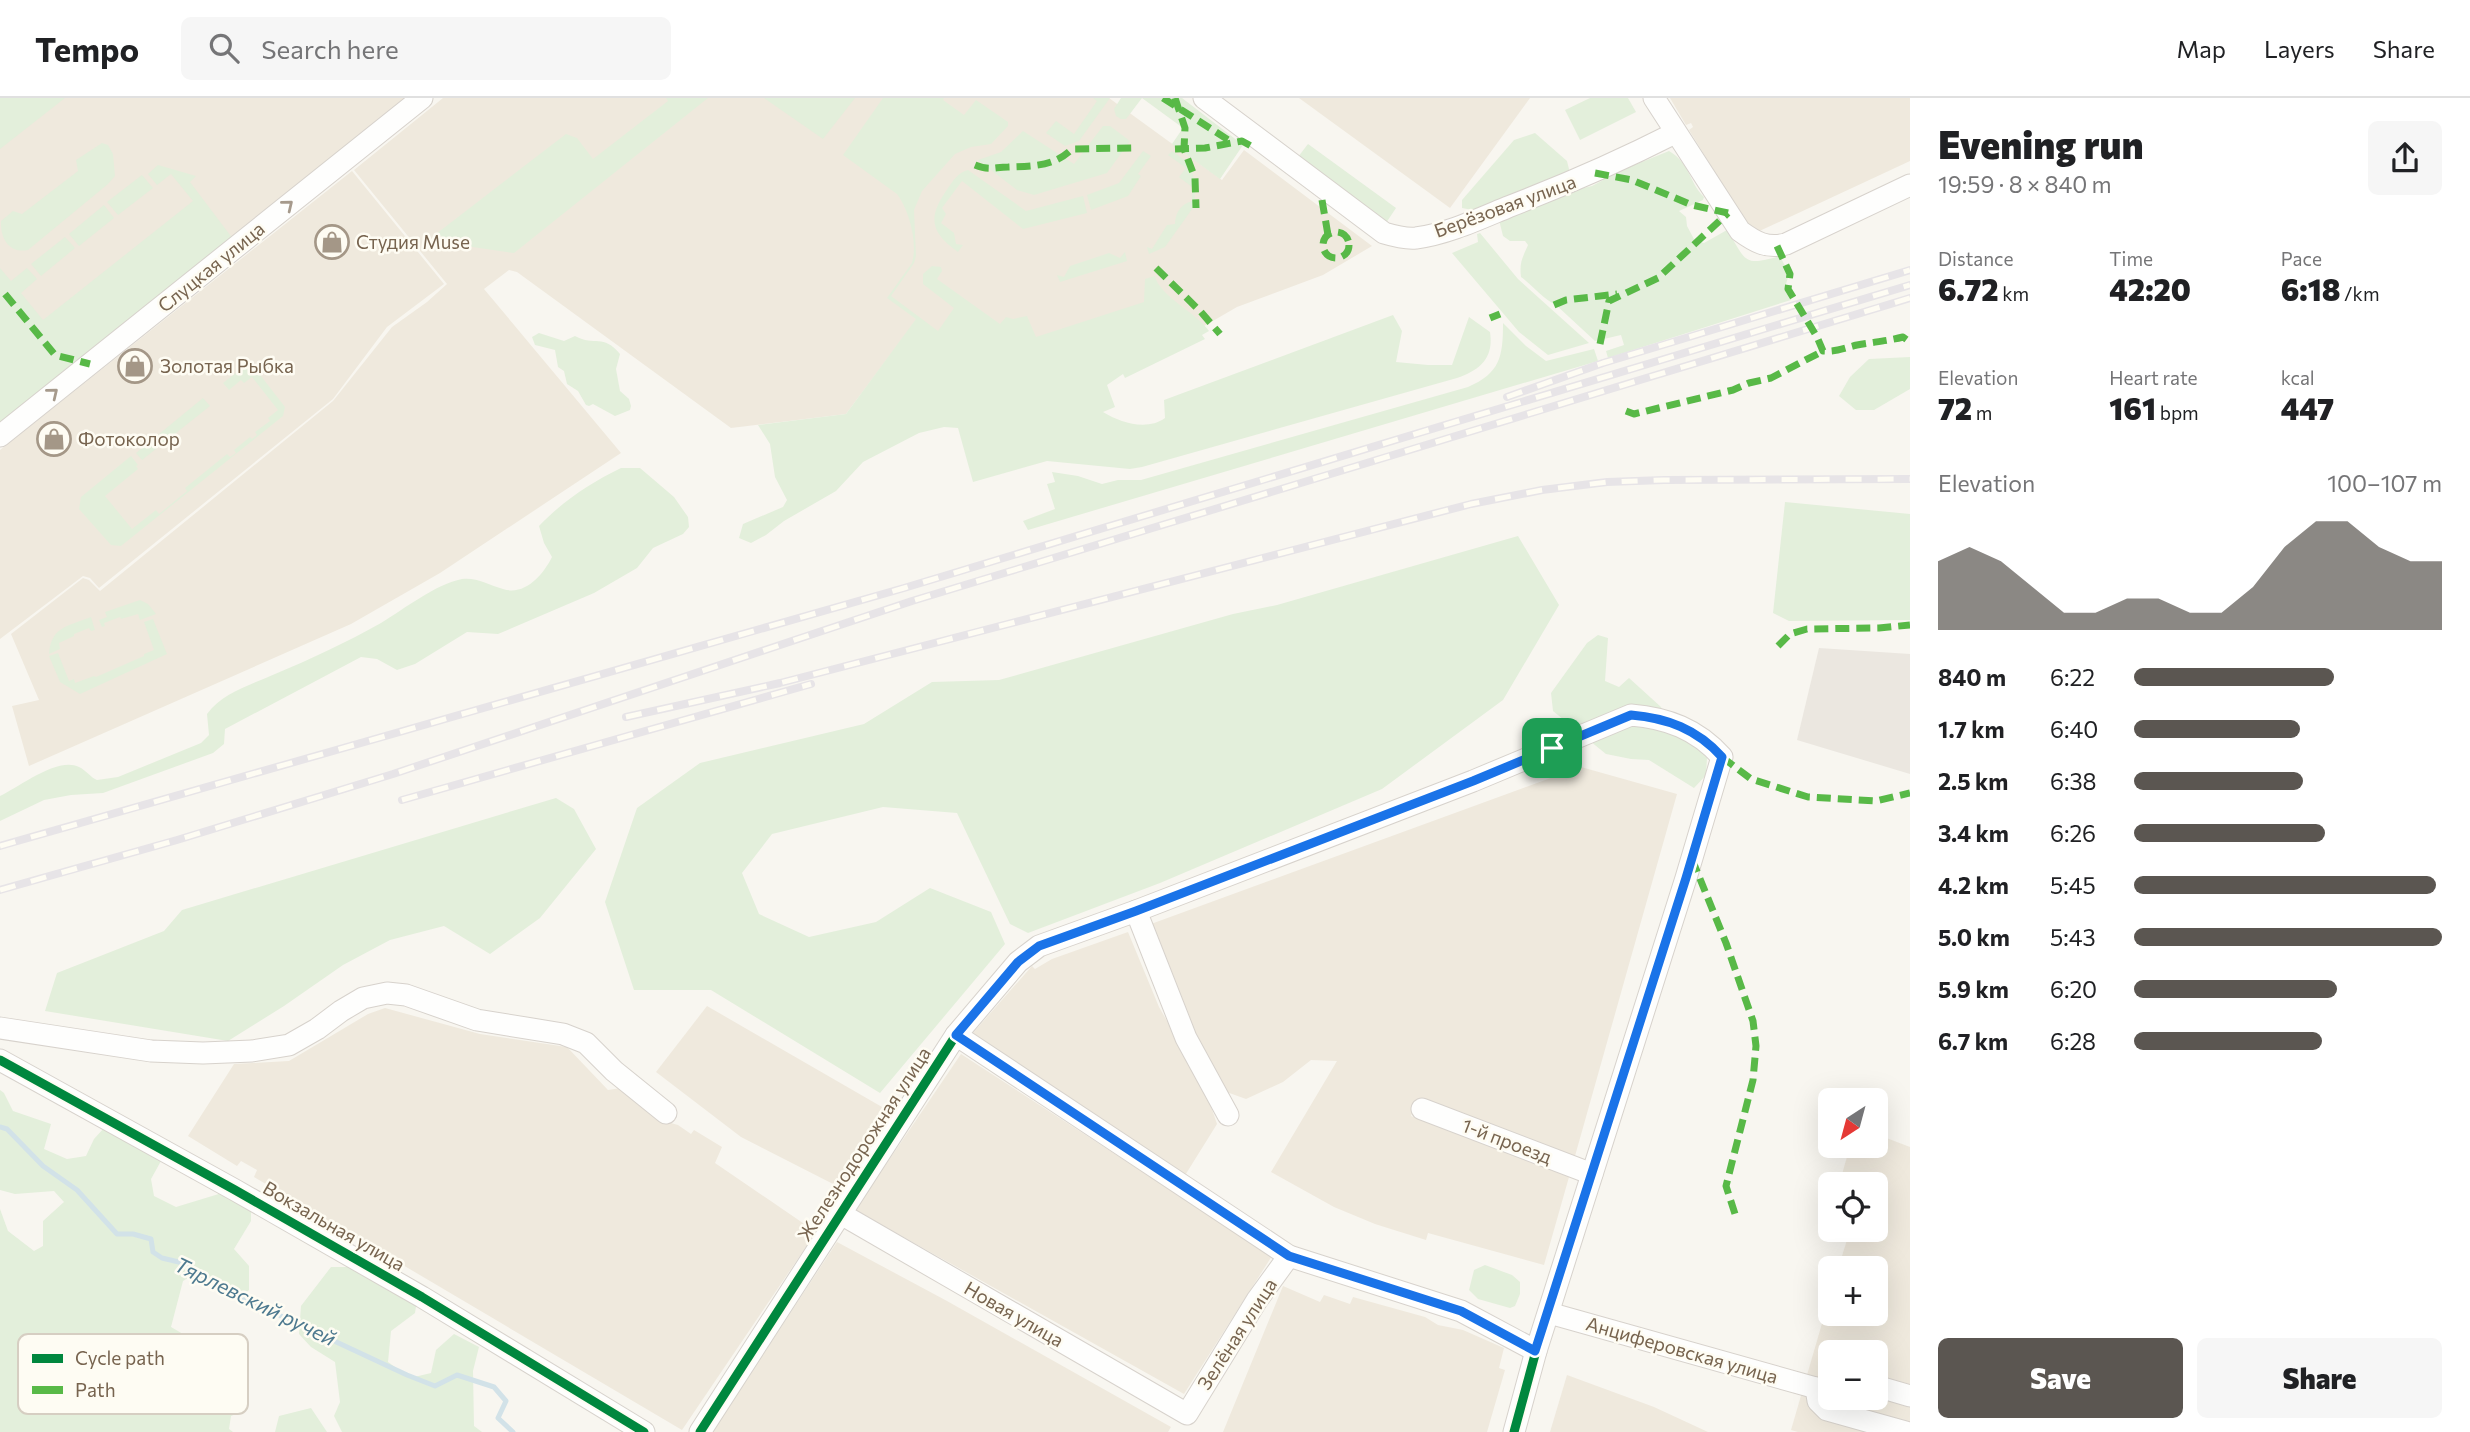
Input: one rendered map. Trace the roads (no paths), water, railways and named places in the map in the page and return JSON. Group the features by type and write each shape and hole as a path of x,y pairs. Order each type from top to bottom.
{"street":[{"name":"Слуцкая улица","path":"0,436 422,98"},
{"name":"Берёзовая улица","path":"1204,98 1384,233 1403,238 1416,238 1480,218 1613,165 1675,134"},
{"path":"1654,98 1740,231 1756,243 1777,246 1786,244 1910,185"},
{"name":"Железнодорожная улица","path":"700,1432 956,1035 1011,970 1039,946 1473,781 1631,715 1658,718 1684,728 1713,747 1722,757 1592,1174"},
{"path":"1136,911 1186,1038 1228,1115"},
{"path":"0,1028 151,1051 252,1051 289,1045 363,998 387,993 406,995 477,1020 563,1034 586,1043 614,1071 666,1112"},
{"path":"956,1035 1289,1256 1461,1311 1535,1351"},
{"name":"Вокзальная улица","path":"0,1060 60,1091 340,1250 645,1432"},
{"name":"1-й проезд","path":"1422,1109 1592,1174"},
{"path":"1514,1432 1535,1351 1592,1174"},
{"name":"Новая улица","path":"841,1214 1187,1414"},
{"name":"Зелёная улица","path":"1187,1414 1257,1300 1289,1256"},
{"name":"Анциферовская улица","path":"1549,1313 1818,1382"},
{"path":"1888,1390 1910,1396"},
{"name":"Анциферовская улица","path":"1827,1410 1906,1432"}],"waterway":[{"name":"Тярлевский ручей","path":"0,1127 7,1129 43,1166 77,1190 117,1234 133,1234 151,1239 153,1252 162,1258 183,1263 225,1290 407,1375 435,1386 457,1375 494,1387 506,1401 498,1418 513,1432"}],"railway":[{"path":"1507,397 1603,363 1910,270"},
{"path":"0,846 904,588 1910,285"},
{"path":"0,890 177,840 393,774 912,601 1910,298"},
{"path":"626,717 780,683 1471,504 1542,490 1607,482 1664,480 1910,479"},
{"path":"402,800 811,684"}],"place":[{"name":"Студия Muse","path":"332,242"},
{"name":"Золотая Рыбка","path":"135,366"},
{"name":"Фотоколор","path":"54,439"}]}
